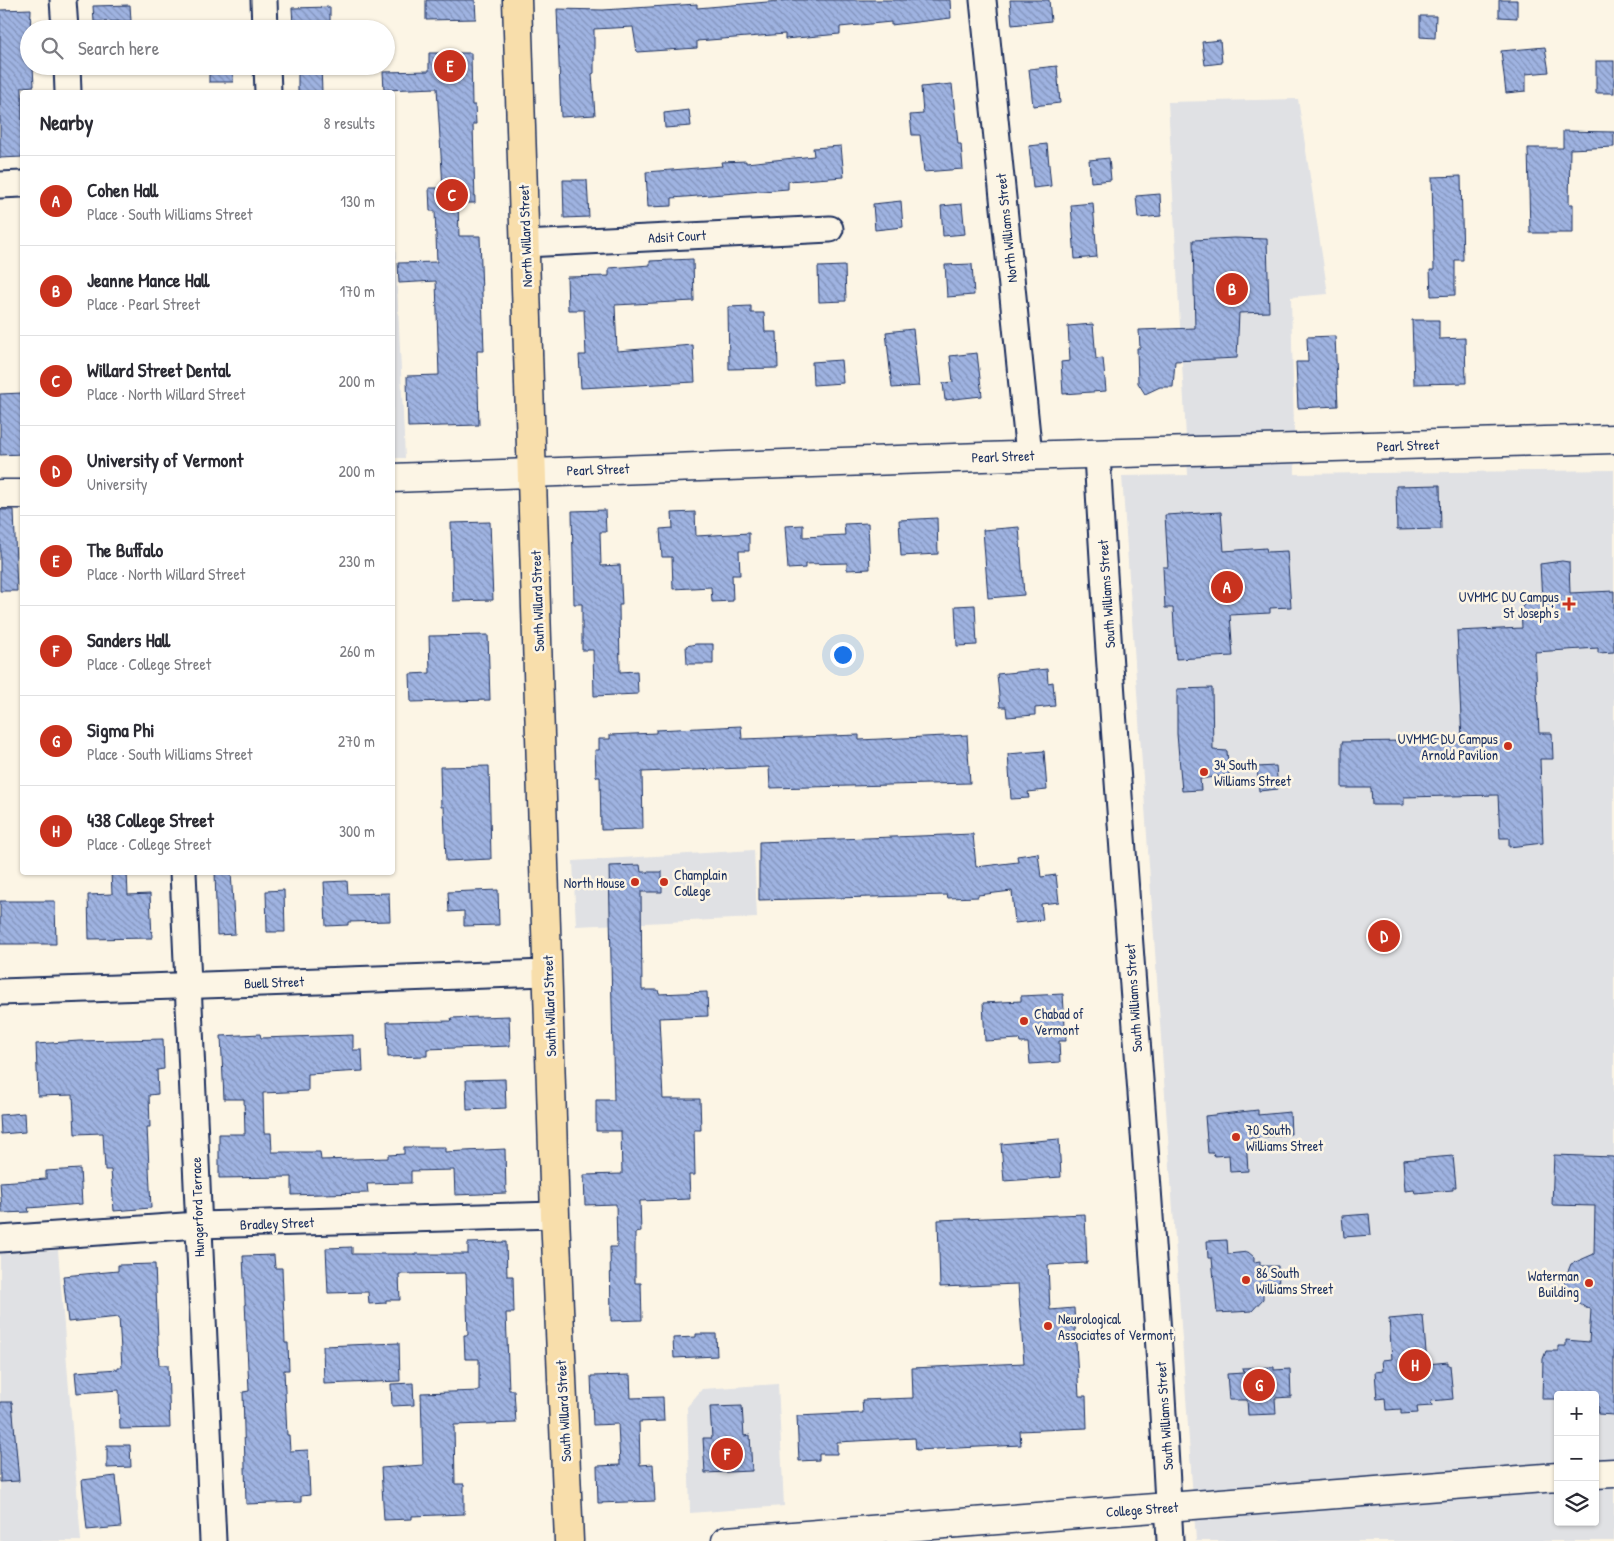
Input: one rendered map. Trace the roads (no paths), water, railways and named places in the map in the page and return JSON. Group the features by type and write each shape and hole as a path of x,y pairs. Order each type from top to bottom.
{"main road":[{"name":"North Willard Street","path":"517,0 532,472"},
{"name":"Pearl Street","path":"395,478 1029,455 1614,439"},
{"name":"South Willard Street","path":"532,472 555,1215 569,1541"},
{"path":"0,494 20,494"},
{"path":"1599,1474 1614,1473"},
{"name":"College Street","path":"726,1541 1554,1477"}],"street":[{"path":"63,0 64,20"},
{"path":"264,0 265,20"},
{"name":"North Williams Street","path":"983,0 1029,455"},
{"path":"67,75 68,90"},
{"path":"267,75 268,90"},
{"path":"0,185 20,184"},
{"name":"Adsit Court","path":"525,244 830,228"},
{"name":"South Williams Street","path":"1097,454 1121,845 1153,1254 1170,1541"},
{"name":"Hungerford Terrace","path":"183,875 213,1541"},
{"name":"Buell Street","path":"0,992 548,973"},
{"name":"Bradley Street","path":"0,1239 198,1225 555,1215"}],"place":[{"name":"The Buffalo","path":"450,66"},
{"name":"Willard Street Dental","path":"452,195"},
{"name":"Jeanne Mance Hall","path":"1232,289"},
{"name":"Cohen Hall","path":"1227,587"},
{"name":"UVMMC DU Campus St Joseph's","path":"1569,604"},
{"name":"UVMMC DU Campus Arnold Pavilion","path":"1508,746"},
{"name":"34 South Williams Street","path":"1204,772"},
{"name":"North House","path":"635,882"},
{"name":"Champlain College","path":"664,882"},
{"name":"University of Vermont","path":"1384,936"},
{"name":"Chabad of Vermont","path":"1024,1021"},
{"name":"70 South Williams Street","path":"1236,1137"},
{"name":"86 South Williams Street","path":"1246,1280"},
{"name":"Waterman Building","path":"1589,1283"},
{"name":"Neurological Associates of Vermont","path":"1048,1326"},
{"name":"438 College Street","path":"1415,1365"},
{"name":"Sigma Phi","path":"1259,1385"},
{"name":"Sanders Hall","path":"727,1454"}]}
